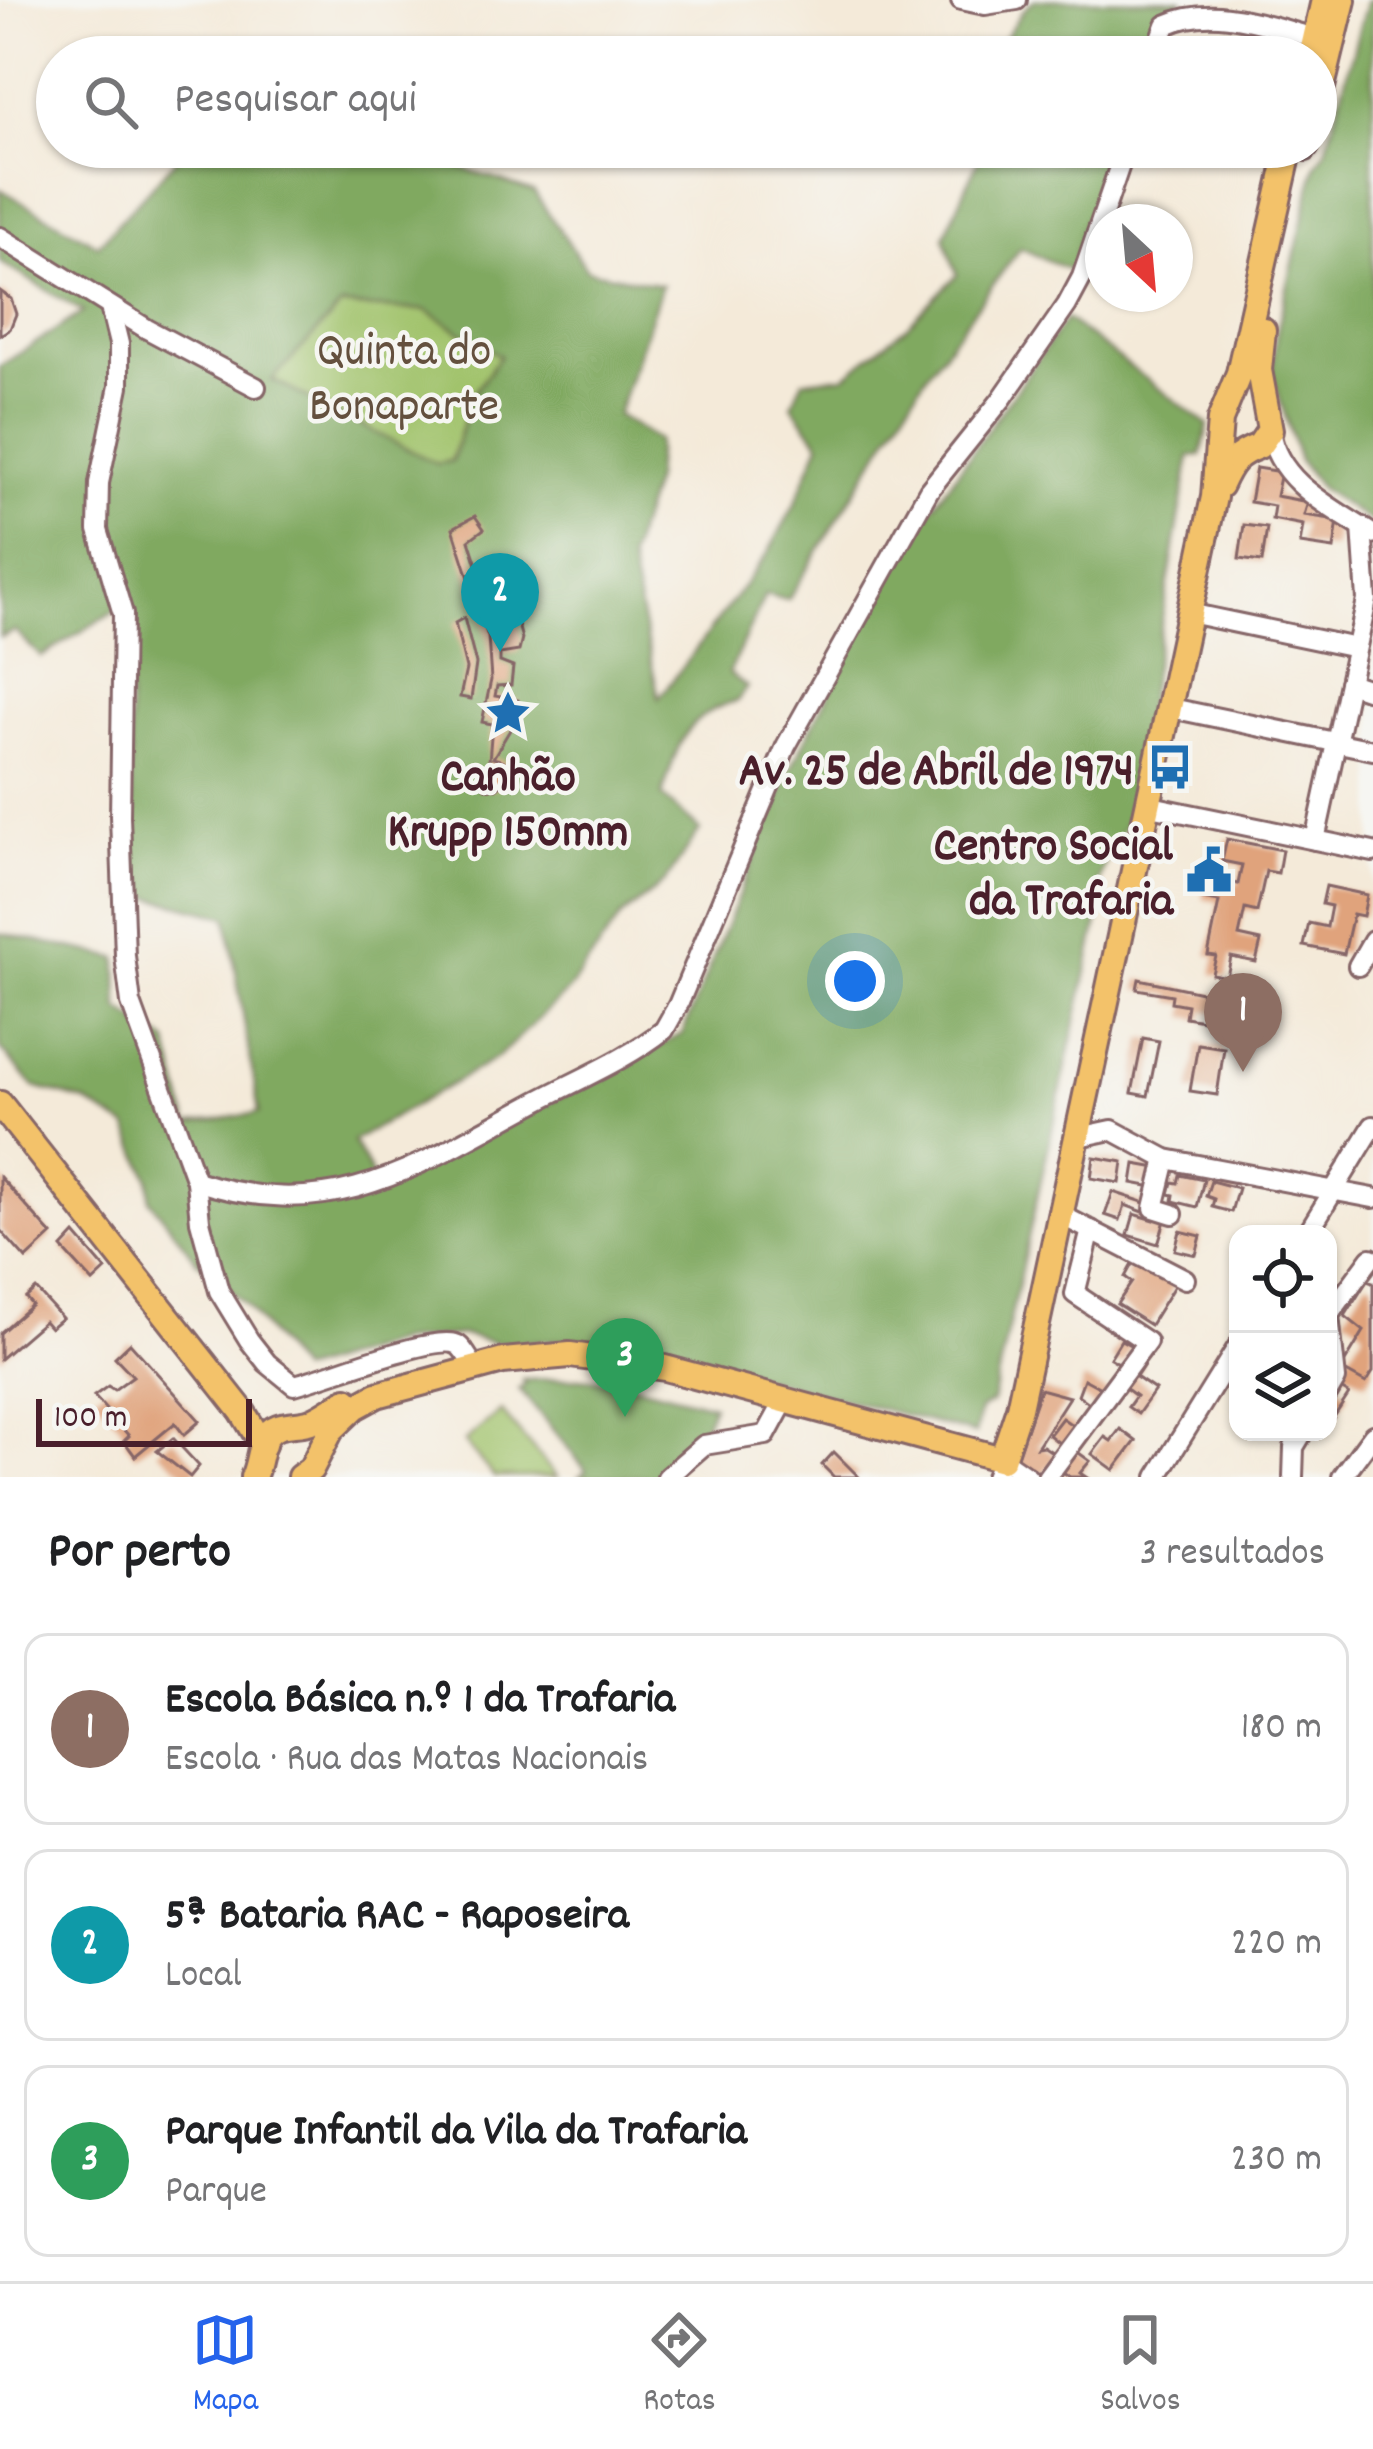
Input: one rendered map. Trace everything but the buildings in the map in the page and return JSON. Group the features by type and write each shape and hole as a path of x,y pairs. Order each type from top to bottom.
{"main road":[{"path":"1316,36 1324,0"},
{"path":"1334,36 1343,0"},
{"path":"264,1464 271,1431 370,1389 518,1358 570,1354 619,1359 785,1400 998,1468 1019,1408 1151,806 1214,497 1224,417 1299,168"},
{"path":"1214,497 1229,463 1259,446 1269,420 1259,370 1262,334 1301,168"},
{"path":"1224,417 1253,400 1269,420"},
{"path":"1224,417 1228,443 1246,450"},
{"path":"0,1103 242,1411 264,1464"},
{"path":"167,1314 289,1425 313,1439 313,1467"},
{"path":"313,1467 331,1430 356,1407 424,1379"}],"street":[{"path":"961,0 986,4 1017,0"},
{"path":"1337,49 1353,0"},
{"path":"1162,36 1166,25 1223,15 1282,36"},
{"path":"196,1181 260,1198 286,1199 393,1179 664,1030 786,746 929,490 1001,400 1067,305 1082,277 1119,168"},
{"path":"0,237 110,307 256,387"},
{"path":"110,307 119,344 119,386 99,483 98,530 123,614 120,816 125,956 131,1004 196,1181 200,1221 219,1291 267,1363 294,1385 393,1353 449,1342 462,1349 475,1368"},
{"path":"1269,420 1278,461"},
{"path":"1246,450 1278,461 1300,485 1368,531 1367,600 1315,840"},
{"path":"1189,613 1356,648"},
{"path":"1349,683 1373,692"},
{"path":"1171,708 1373,750"},
{"path":"1151,806 1373,852"},
{"path":"1358,966 1372,945"},
{"path":"1314,1225 1337,1193 1373,1126"},
{"path":"1078,1137 1112,1130 1166,1159 1373,1198"},
{"path":"1166,1159 1154,1208 1173,1214"},
{"path":"1061,1215 1186,1279"},
{"path":"1047,1477 1147,1342 1075,1294 1091,1231"},
{"path":"1331,1333 1329,1315 1371,1258"},
{"path":"1157,1477 1229,1361"},
{"path":"668,1477 704,1445 766,1435 785,1400"},
{"path":"1342,1477 1373,1435"},
{"path":"1298,1441 1294,1447 1298,1474"},
{"path":"998,1468 1028,1477"}],"green space":[{"path":"1035,0 1182,0 1157,22 1153,36 1007,36"},
{"path":"1367,0 1373,0 1373,524 1321,489 1299,461 1272,374 1276,335 1315,168 1337,168 1337,109"},
{"path":"168,168 462,168 534,192 587,270 662,285 617,415 657,440 654,480 629,558 659,698 767,555 795,504 820,443 792,405 803,380 845,376 907,326 957,275 944,237 975,168 1106,168 1095,204 1085,204 1085,237 1074,272 1020,248 929,371 788,600 765,595 729,673 747,687 737,701 693,724 672,763 662,796 700,830 666,881 621,917 569,990 498,1057 353,1141 380,1190 682,1034 790,770 898,556 1066,319 1208,425 1201,456 1190,456 1127,822 1099,883 1098,922 992,1402 980,1410 975,1434 651,1348 581,1339 495,1343 463,1335 401,1341 299,1372 247,1306 196,1260 150,1200 149,1178 127,1127 84,1101 34,1087 0,1048 0,933 118,958 119,1009 168,1042 189,1124 259,1113 227,917 134,893 127,603 41,657 15,631 0,637 0,366 83,312 0,262 0,189 98,245","holes":["341,306 426,310 500,356 471,397 452,461 437,464 272,380"]},
{"name":"Quinta do Bonaparte","path":"341,306 426,310 501,356 471,397 451,461 437,464 271,380"},
{"path":"579,1378 627,1383 713,1405 702,1430 655,1477 579,1477 586,1470 519,1389 525,1385 523,1380"},
{"path":"501,1411 557,1477 494,1477 464,1442"}],"place":[{"name":"5ª Bataria RAC - Raposeira","path":"500,652"},
{"name":"Canhão Krupp 150mm","path":"508,713"},
{"name":"Av. 25 de Abril de 1974","path":"1170,767"},
{"name":"Centro Social da Trafaria","path":"1209,870"},
{"name":"Escola Básica n.º 1 da Trafaria","path":"1243,1072"},
{"name":"Parque Infantil da Vila da Trafaria","path":"625,1417"}]}
